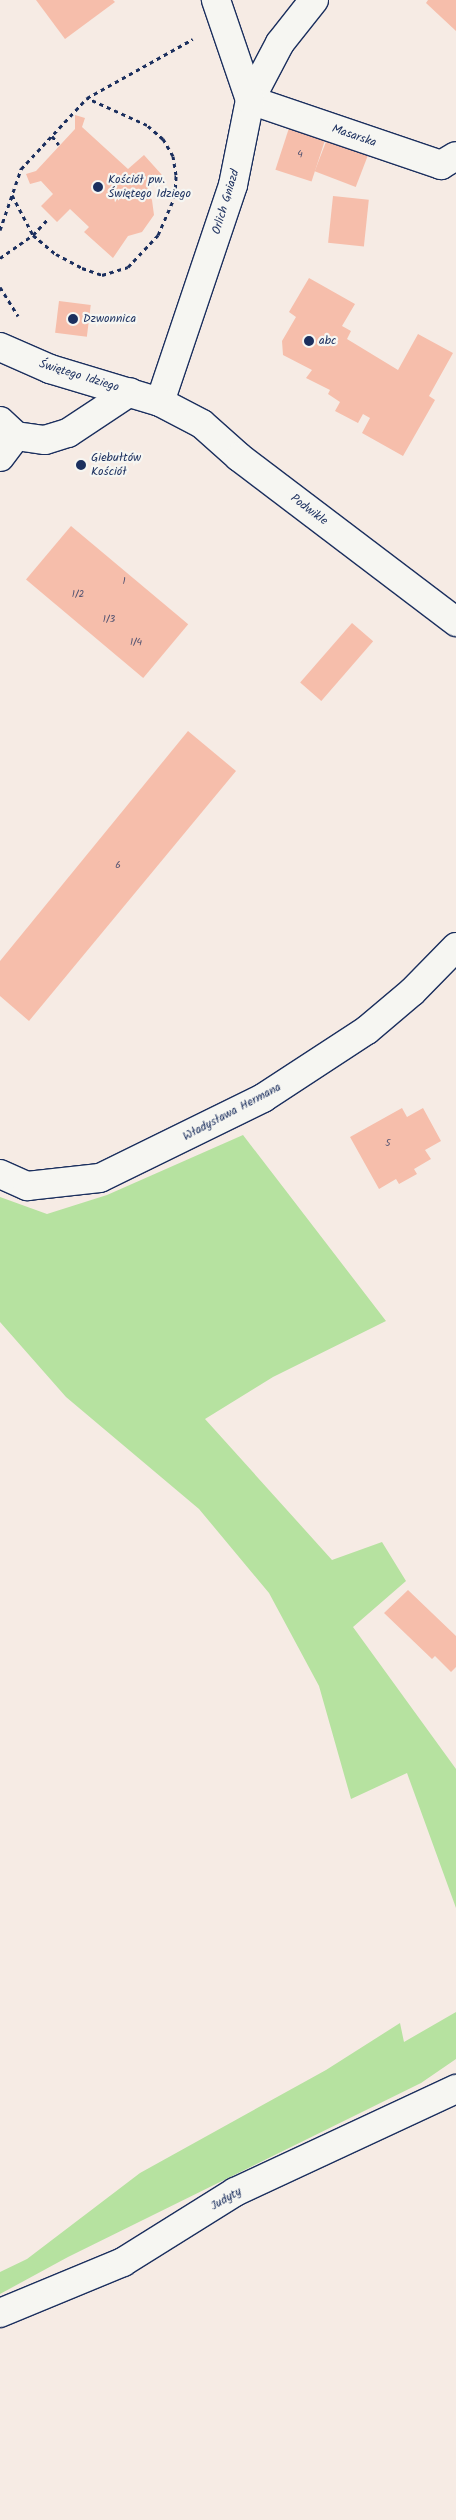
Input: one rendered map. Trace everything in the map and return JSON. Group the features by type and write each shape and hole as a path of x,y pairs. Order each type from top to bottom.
{"street":[{"path":"250,100 280,43 314,0"},
{"name":"Orlich Gniazd","path":"160,402 233,185 250,100 219,10"},
{"name":"Masarska","path":"250,100 441,166 456,156"},
{"name":"Świętego Idziego","path":"0,347 50,368 160,402"},
{"path":"5,438 44,440 68,433 130,392"},
{"name":"Podwikle","path":"160,402 202,424 239,457 456,622"},
{"name":"Władysława Hermana","path":"0,1174 27,1186 100,1178 263,1098 367,1030 412,992 456,947"},
{"name":"Judyty","path":"0,2313 123,2262 235,2192 456,2089"}],"path":[{"path":"0,230 21,169 87,98 219,10"},
{"path":"12,195 34,235 56,254 82,268 102,275 128,268 158,235 175,196 173,156 163,139 147,125 87,98"},
{"path":"52,136 59,145"},
{"path":"0,258 34,235 47,220"},
{"path":"0,287 23,323"}],"green space":[{"path":"243,1135 386,1321 273,1377 205,1419 332,1560 382,1542 406,1581 353,1627 456,1769 456,1908 407,1773 351,1799 319,1686 269,1593 199,1509 66,1397 0,1322 0,1197 47,1214 107,1195"},
{"path":"456,2012 456,2059 421,2083 68,2257 0,2294 0,2272 27,2259 140,2173 326,2070 400,2023 404,2042"}],"building":[{"path":"36,0 113,0 115,2 65,39"},
{"path":"428,0 456,0 456,31 426,3"},
{"name":"Kościół pw. Świętego Idziego","path":"75,115 85,118 82,127 128,169 144,155 162,175 146,190 152,200 154,215 142,232 128,236 113,258 84,232 89,227 70,209 57,222 41,206 53,194 41,181 30,184 26,174 36,171 75,129"},
{"path":"289,128 325,140 312,182 275,170"},
{"path":"329,134 370,150 356,187 315,171"},
{"path":"333,196 369,200 364,247 328,243"},
{"path":"309,278 355,304 342,326 351,331 347,339 398,370 418,334 453,353 429,396 435,400 403,456 362,433 370,418 363,414 358,423 335,411 340,402 328,394 330,390 306,378 312,370 283,355 282,341 296,317 289,312"},
{"name":"Dzwonnica","path":"59,301 91,305 87,337 55,333"},
{"path":"71,526 188,624 143,678 26,580"},
{"path":"352,623 373,641 321,701 300,683"},
{"path":"188,731 236,771 29,1021 0,996 0,961"},
{"path":"402,1108 407,1117 423,1108 441,1141 425,1150 431,1159 414,1169 417,1174 399,1184 396,1179 379,1189 350,1137"},
{"path":"408,1590 456,1636 456,1667 451,1672 435,1656 432,1659 384,1613"}],"place":[{"name":"Kościół pw. Świętego Idziego","path":"98,187"},
{"name":"Dzwonnica","path":"73,319"},
{"name":"abc","path":"309,341"},
{"name":"Giebułtów Kościół","path":"81,465"}]}
